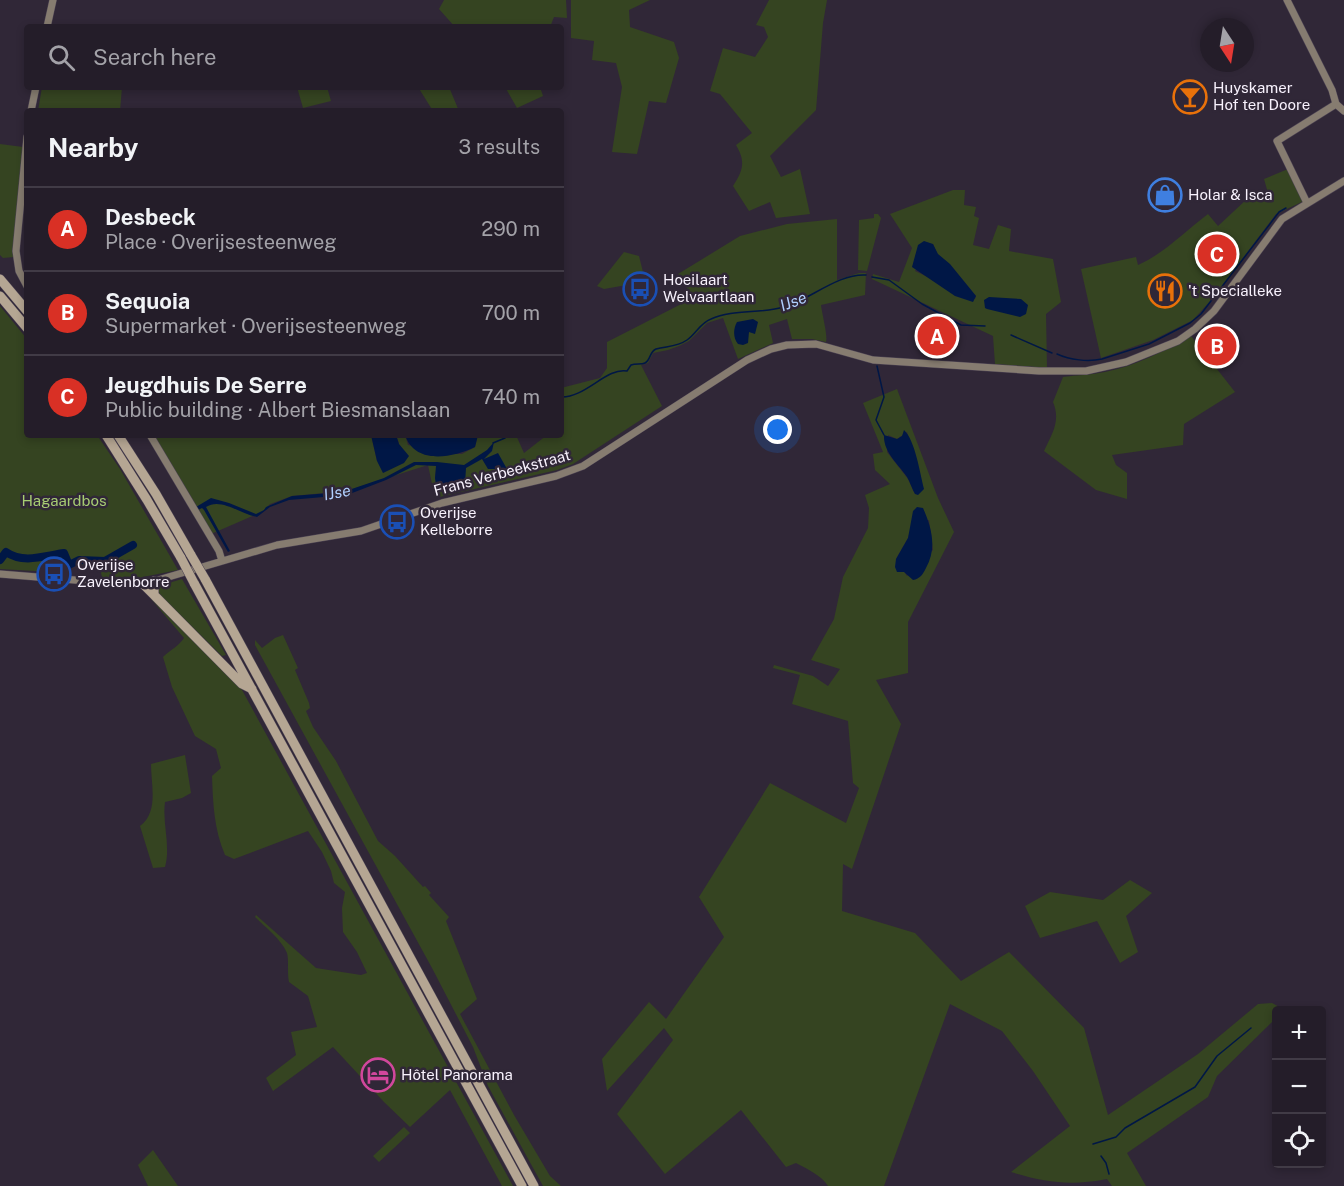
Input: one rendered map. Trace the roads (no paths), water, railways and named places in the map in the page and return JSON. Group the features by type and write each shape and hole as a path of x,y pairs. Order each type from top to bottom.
{"highway":[{"path":"0,279 24,307"},
{"path":"0,296 24,324"},
{"path":"108,438 181,558 522,1186"},
{"path":"120,438 205,579 534,1186"},
{"path":"154,581 154,595"},
{"path":"142,584 242,684 254,691"}],"main road":[{"path":"48,24 53,0"},
{"path":"1287,0 1332,90 1336,104 1344,111"},
{"path":"32,108 35,90"},
{"path":"1307,203 1277,141 1336,104"},
{"path":"24,166 15,251 19,271 24,280"},
{"name":"Frans Verbeekstraat","path":"0,574 142,584 284,543 361,531 442,503 566,473 583,466 747,360 778,347 809,344 878,360 1039,371 1086,371 1126,362 1178,340 1195,329 1214,310 1282,219 1344,182"},
{"path":"152,438 219,551 222,561"}],"water":[{"path":"924,241 933,244 938,254 950,264 976,296 973,302 955,296 912,267 918,245"},
{"path":"989,297 1021,299 1028,305 1026,314 1020,317 987,309 984,300"},
{"path":"753,319 758,322 755,334 749,332 748,343 738,344 734,333 737,322"},
{"path":"904,430 914,449 924,489 918,495 915,494 907,477 888,452 884,441 884,435 897,439 902,436"},
{"path":"372,438 397,438 409,456 404,463 383,473 377,461"},
{"path":"406,438 477,438 475,447 445,456 425,455 410,445"},
{"path":"494,442 492,451 484,459 498,453 507,469 488,469 482,459 466,468 465,484 444,491 436,486 436,466 416,465 347,495 289,500 270,507 257,517 224,505 212,504 206,507 230,551 228,552 204,510 202,508 198,510 196,507 211,498 256,514 266,507 292,496 343,492 384,478 414,462 464,465 487,450"},
{"path":"917,507 923,508 931,531 932,546 925,570 913,580 904,572 897,572 895,567 896,559 908,538 913,511"}],"waterway":[{"name":"IJse","path":"1057,354 1079,360 1102,359 1149,344 1190,323 1201,314 1279,212 1286,208"},
{"name":"IJse","path":"564,397 579,393 619,371 627,371 631,365 645,363 654,350 683,342 711,319 728,314 784,307 845,278 866,275"},
{"name":"IJse","path":"872,277 889,280 922,304 961,325 985,326"},
{"name":"IJse","path":"1011,335 1052,353"},
{"path":"877,366 884,397 876,420 884,435"},
{"name":"IJse","path":"493,443 505,438"},
{"name":"IJse","path":"0,560 6,552 19,558 64,553 69,565 79,560 105,561 133,545"},
{"path":"1093,1144 1116,1137 1125,1128 1195,1087 1217,1056 1251,1028"},
{"path":"1101,1156 1109,1174"}],"place":[{"name":"Huyskamer Hof ten Doore","path":"1190,97"},
{"name":"Holar & Isca","path":"1165,195"},
{"name":"Jeugdhuis De Serre","path":"1217,254"},
{"name":"Hoeilaart Welvaartlaan","path":"640,289"},
{"name":"'t Specialleke","path":"1165,291"},
{"name":"Desbeck","path":"937,336"},
{"name":"Sequoia","path":"1217,346"},
{"name":"Overijse Kelleborre","path":"397,522"},
{"name":"Overijse Zavelenborre","path":"54,574"},
{"name":"Hôtel Panorama","path":"378,1075"}],"park label":[{"name":"Hagaardbos","path":"64,501"}]}
